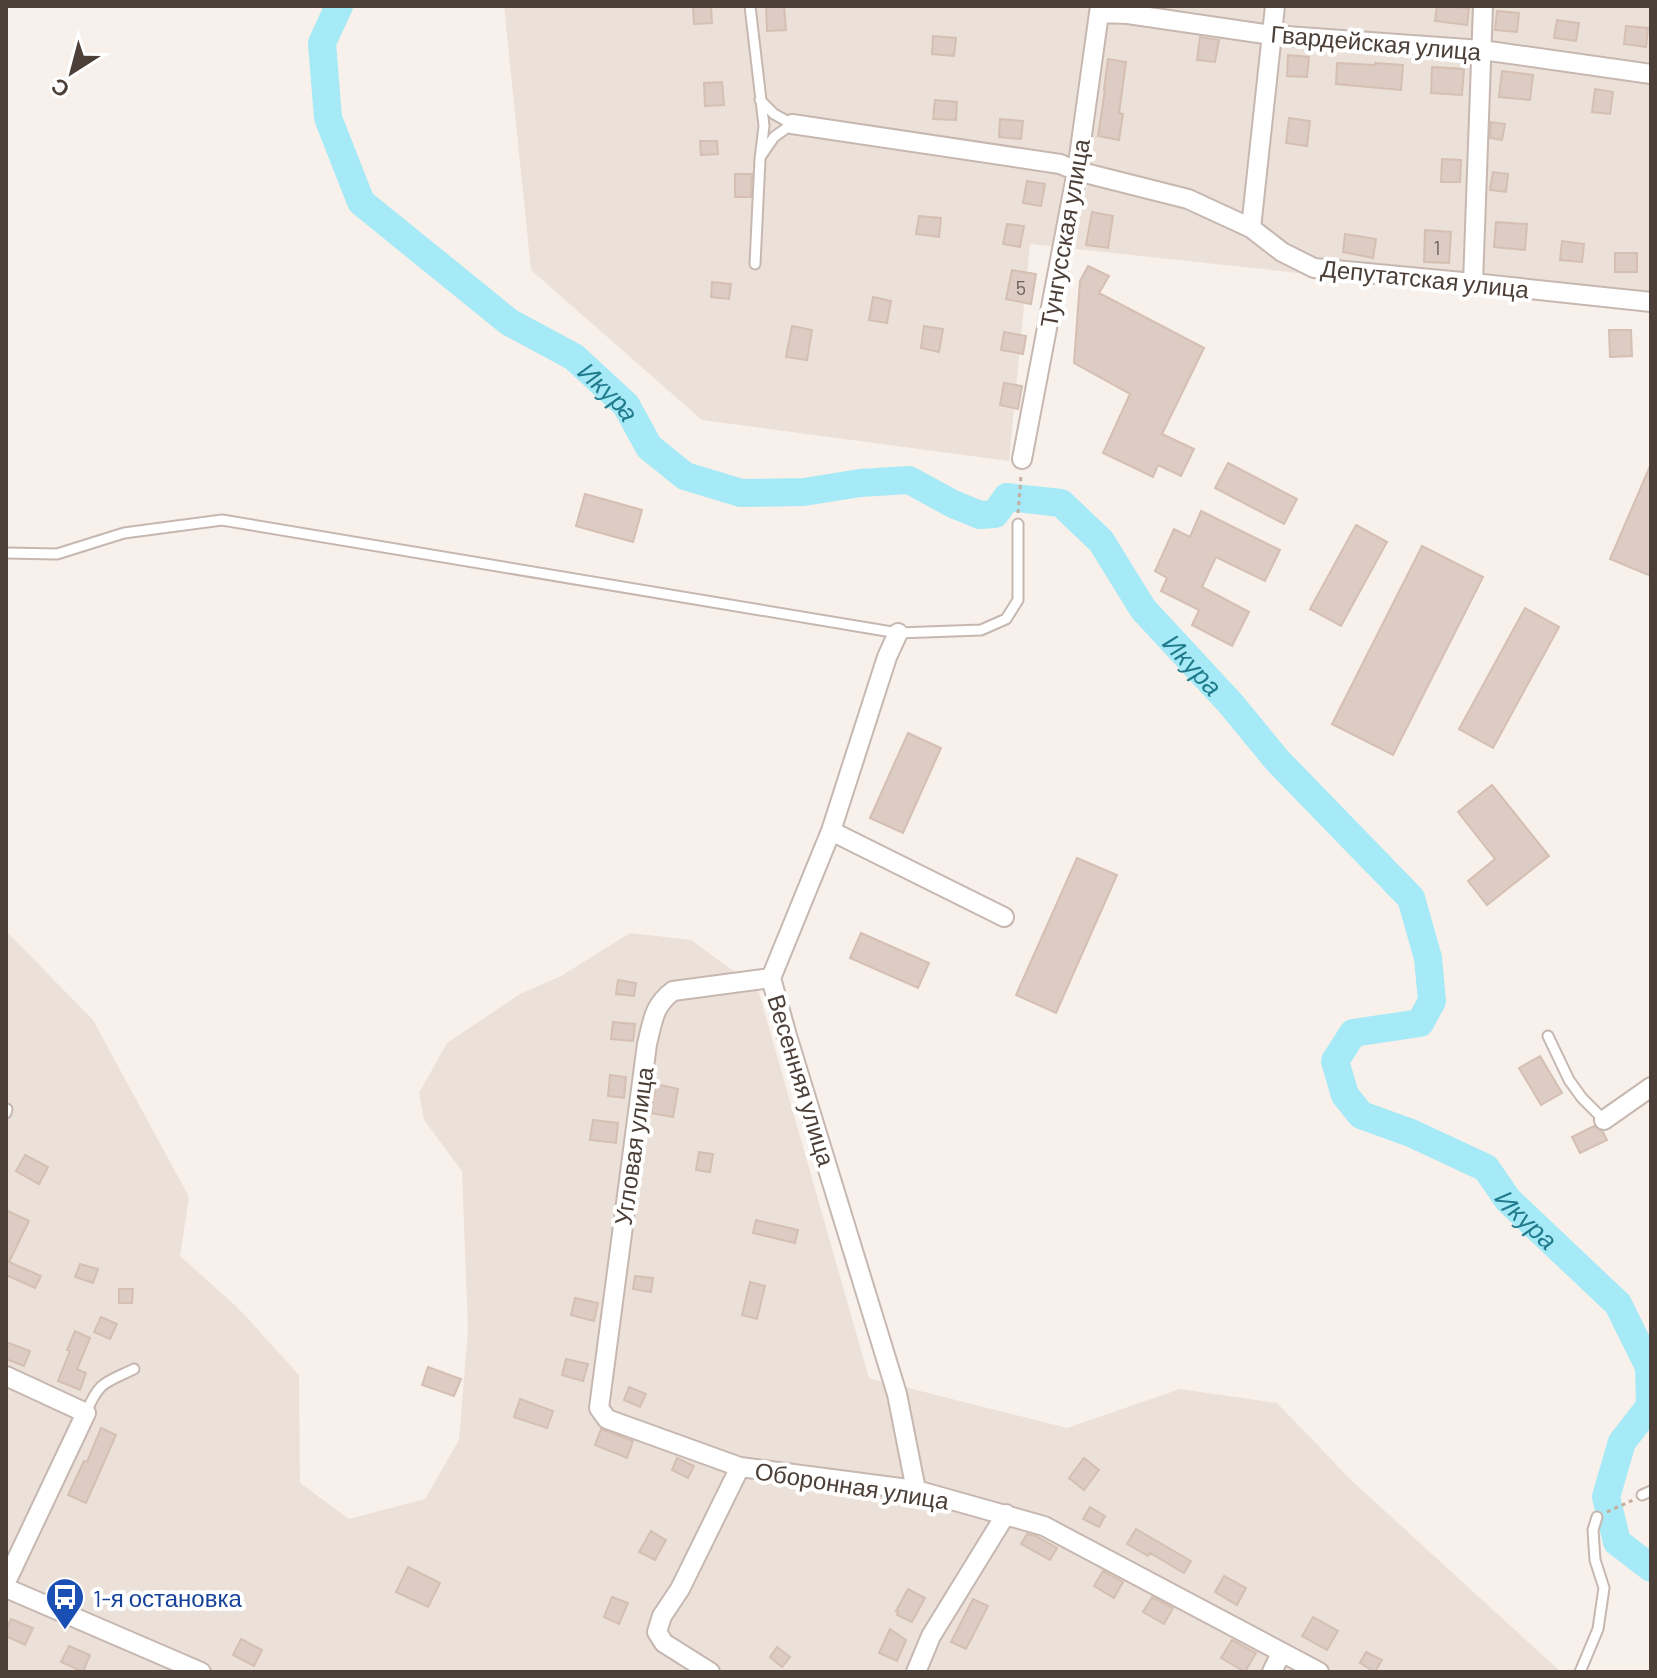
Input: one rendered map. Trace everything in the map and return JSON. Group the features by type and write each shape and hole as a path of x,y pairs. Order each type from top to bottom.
{"street":[{"path":"1251,228 1275,6"},
{"path":"1473,283 1483,6"},
{"name":"Гвардейская улица","path":"1100,9 1272,35 1482,50 1651,74"},
{"name":"Тунгусская улица","path":"1022,459 1077,171 1100,9"},
{"path":"1095,37 1108,25 1128,14"},
{"name":"Депутатская улица","path":"792,124 1060,164 1188,199 1251,228 1282,252 1314,268 1651,302"},
{"name":"Весенняя улица","path":"898,633 887,657 831,831 771,978 897,1394 916,1490"},
{"path":"831,831 1004,917"},
{"name":"Угловая улица","path":"599,1408 647,1044 654,1014 662,1000 673,991 771,978"},
{"path":"1604,1120 1651,1087"},
{"path":"6,1376 86,1413 6,1585 201,1672"},
{"name":"Оборонная улица","path":"599,1408 607,1419 740,1467 916,1490 1044,1526 1319,1672"},
{"path":"710,1672 664,1643 657,1632 662,1616 680,1589 740,1467"},
{"path":"916,1672 931,1636 1006,1514"},
{"path":"1272,1672 1281,1653"}],"lane":[{"path":"750,6 764,126 755,264"},
{"path":"760,100 774,114 792,124 774,137 760,159"},
{"path":"6,553 57,554 124,533 222,520 898,633 981,630 1006,619 1018,600 1018,524"},
{"path":"1548,1036 1569,1080 1604,1120"},
{"path":"86,1413 101,1384 134,1369"},
{"path":"1580,1672 1598,1629 1604,1588 1595,1560 1593,1530 1597,1517"}],"path":[{"path":"1018,524 1022,459"},
{"path":"1597,1517 1646,1493"}],"shaded area":[{"path":"504,6 1651,6 1651,311 1030,244 1009,461 702,420 531,270"},
{"path":"6,931 93,1020 189,1197 180,1256 237,1307 299,1375 300,1483 349,1519 425,1499 459,1440 468,1330 462,1171 424,1120 419,1093 447,1043 520,994 561,976 630,933 691,940 758,989 869,1378 1067,1428 1180,1389 1277,1403 1352,1481 1561,1672 6,1672"}],"building":[{"path":"693,6 711,6 712,23 694,24"},
{"path":"766,6 784,6 786,30 767,31"},
{"path":"1437,6 1469,8 1467,25 1435,21"},
{"path":"1497,11 1519,13 1517,32 1495,30"},
{"path":"1557,20 1579,23 1576,41 1554,38"},
{"path":"1626,26 1648,28 1646,47 1624,44"},
{"path":"933,36 956,38 954,56 932,54"},
{"path":"1200,37 1219,40 1215,62 1197,60"},
{"path":"1288,55 1309,57 1307,77 1287,76"},
{"path":"1108,59 1126,62 1119,113 1123,114 1119,140 1098,136"},
{"path":"1337,63 1403,65 1401,90 1336,84"},
{"path":"1432,67 1464,69 1462,95 1431,93"},
{"path":"1502,71 1533,75 1530,100 1499,97"},
{"path":"722,82 724,105 705,106 704,83"},
{"path":"1595,89 1613,92 1610,114 1592,112"},
{"path":"935,100 957,102 956,120 933,119"},
{"path":"1289,118 1310,121 1307,146 1286,143"},
{"path":"1000,119 1023,121 1021,139 999,137"},
{"path":"1491,122 1505,124 1502,140 1490,138"},
{"path":"700,141 717,141 718,154 701,155"},
{"path":"1442,159 1461,160 1460,182 1441,182"},
{"path":"1493,172 1508,174 1506,192 1490,190"},
{"path":"735,174 752,174 751,197 735,197"},
{"path":"1027,181 1045,184 1041,206 1023,203"},
{"path":"1092,212 1113,216 1108,248 1086,245"},
{"path":"919,216 941,218 939,237 916,234"},
{"path":"1496,222 1527,224 1525,250 1494,247"},
{"path":"1007,224 1024,226 1020,247 1003,244"},
{"path":"1425,230 1451,232 1449,263 1424,262"},
{"path":"1345,234 1376,239 1373,258 1343,252"},
{"path":"1562,241 1584,244 1582,262 1560,260"},
{"path":"1615,253 1637,253 1637,272 1615,272"},
{"path":"1088,266 1109,276 1099,293 1204,348 1162,434 1194,449 1181,476 1158,465 1153,477 1103,453 1130,394 1074,363 1080,281"},
{"path":"1012,270 1036,274 1031,304 1006,299"},
{"path":"712,282 731,284 729,299 711,297"},
{"path":"873,297 891,301 887,323 869,320"},
{"path":"792,326 812,330 807,360 786,357"},
{"path":"924,326 943,329 939,352 921,348"},
{"path":"1609,330 1631,330 1632,356 1610,357"},
{"path":"1004,332 1026,336 1023,354 1001,350"},
{"path":"1004,383 1022,386 1018,409 1000,405"},
{"path":"1228,463 1297,499 1284,524 1215,488"},
{"path":"1651,464 1651,576 1610,559"},
{"path":"585,494 642,510 633,542 576,526"},
{"path":"1201,511 1280,550 1265,581 1216,557 1202,587 1249,612 1232,646 1192,625 1199,610 1161,591 1167,578 1155,571 1174,529 1190,537"},
{"path":"1356,525 1387,542 1341,626 1310,609"},
{"path":"1422,546 1483,577 1393,755 1332,724"},
{"path":"1525,608 1559,627 1493,748 1459,729"},
{"path":"908,733 941,748 903,833 870,818"},
{"path":"1492,785 1549,856 1487,905 1468,881 1495,859 1458,812"},
{"path":"1077,858 1117,875 1056,1013 1016,995"},
{"path":"861,933 929,963 918,988 850,958"},
{"path":"618,980 636,983 634,996 616,994"},
{"path":"613,1022 635,1024 633,1041 611,1039"},
{"path":"1540,1056 1562,1093 1541,1105 1519,1068"},
{"path":"610,1075 626,1077 624,1098 608,1096"},
{"path":"656,1084 678,1089 673,1117 651,1113"},
{"path":"593,1120 618,1123 616,1143 590,1140"},
{"path":"1594,1126 1603,1132 1607,1140 1580,1153 1572,1137"},
{"path":"699,1152 713,1154 710,1172 696,1170"},
{"path":"25,1155 48,1167 39,1184 16,1171"},
{"path":"6,1210 29,1221 9,1262 41,1276 35,1288 6,1275"},
{"path":"756,1220 798,1230 795,1243 753,1233"},
{"path":"80,1264 98,1269 93,1283 75,1277"},
{"path":"635,1276 653,1278 651,1292 633,1289"},
{"path":"750,1282 765,1286 757,1319 742,1315"},
{"path":"119,1289 133,1289 132,1303 119,1303"},
{"path":"575,1298 598,1303 594,1321 571,1315"},
{"path":"101,1317 117,1324 110,1339 94,1332"},
{"path":"75,1331 90,1338 77,1369 86,1373 80,1390 58,1381"},
{"path":"6,1342 30,1351 24,1366 6,1359"},
{"path":"566,1359 588,1364 583,1381 562,1375"},
{"path":"428,1367 461,1379 454,1396 422,1385"},
{"path":"629,1387 646,1394 640,1407 624,1400"},
{"path":"520,1399 553,1411 547,1428 514,1417"},
{"path":"101,1428 116,1435 86,1503 68,1495 84,1461 87,1462"},
{"path":"601,1429 633,1441 627,1458 595,1445"},
{"path":"677,1458 694,1466 688,1478 672,1470"},
{"path":"1084,1458 1099,1470 1084,1490 1069,1478"},
{"path":"1090,1507 1105,1516 1099,1527 1083,1519"},
{"path":"1136,1529 1191,1561 1184,1573 1150,1553 1148,1556 1127,1544"},
{"path":"651,1531 666,1540 655,1560 639,1552"},
{"path":"1027,1534 1057,1548 1050,1560 1021,1544"},
{"path":"408,1567 440,1583 428,1607 396,1592"},
{"path":"1103,1571 1123,1582 1114,1598 1094,1586"},
{"path":"1224,1576 1246,1588 1237,1605 1215,1592"},
{"path":"908,1589 925,1598 912,1622 897,1615 896,1611"},
{"path":"612,1597 628,1603 619,1624 604,1617"},
{"path":"1152,1597 1173,1608 1164,1624 1143,1612"},
{"path":"973,1599 988,1606 966,1649 951,1642"},
{"path":"1313,1617 1338,1631 1327,1650 1302,1636"},
{"path":"11,1619 33,1628 25,1645 6,1636"},
{"path":"890,1629 906,1640 897,1661 879,1653"},
{"path":"241,1639 262,1650 254,1666 233,1655"},
{"path":"1232,1640 1256,1653 1245,1672 1221,1658"},
{"path":"69,1646 90,1655 83,1672 61,1662"},
{"path":"777,1647 790,1657 782,1667 770,1657"},
{"path":"1366,1652 1382,1660 1375,1672 1360,1663"}],"waterway":[{"name":"Икура","path":"339,6 322,43 328,118 361,202 509,322 574,357 626,405 649,447 685,476 741,493 804,492 860,483 909,480 980,515 995,514 1007,497 1061,503 1101,541 1143,609 1231,704 1277,760 1411,898 1428,958 1432,1001 1420,1023 1353,1033 1335,1061 1345,1095 1361,1115 1411,1133 1486,1168 1508,1200 1618,1304 1649,1367 1650,1406 1622,1442 1606,1497 1617,1542 1651,1568"}],"place":[{"name":"1-я остановка","path":"65,1631"}]}
